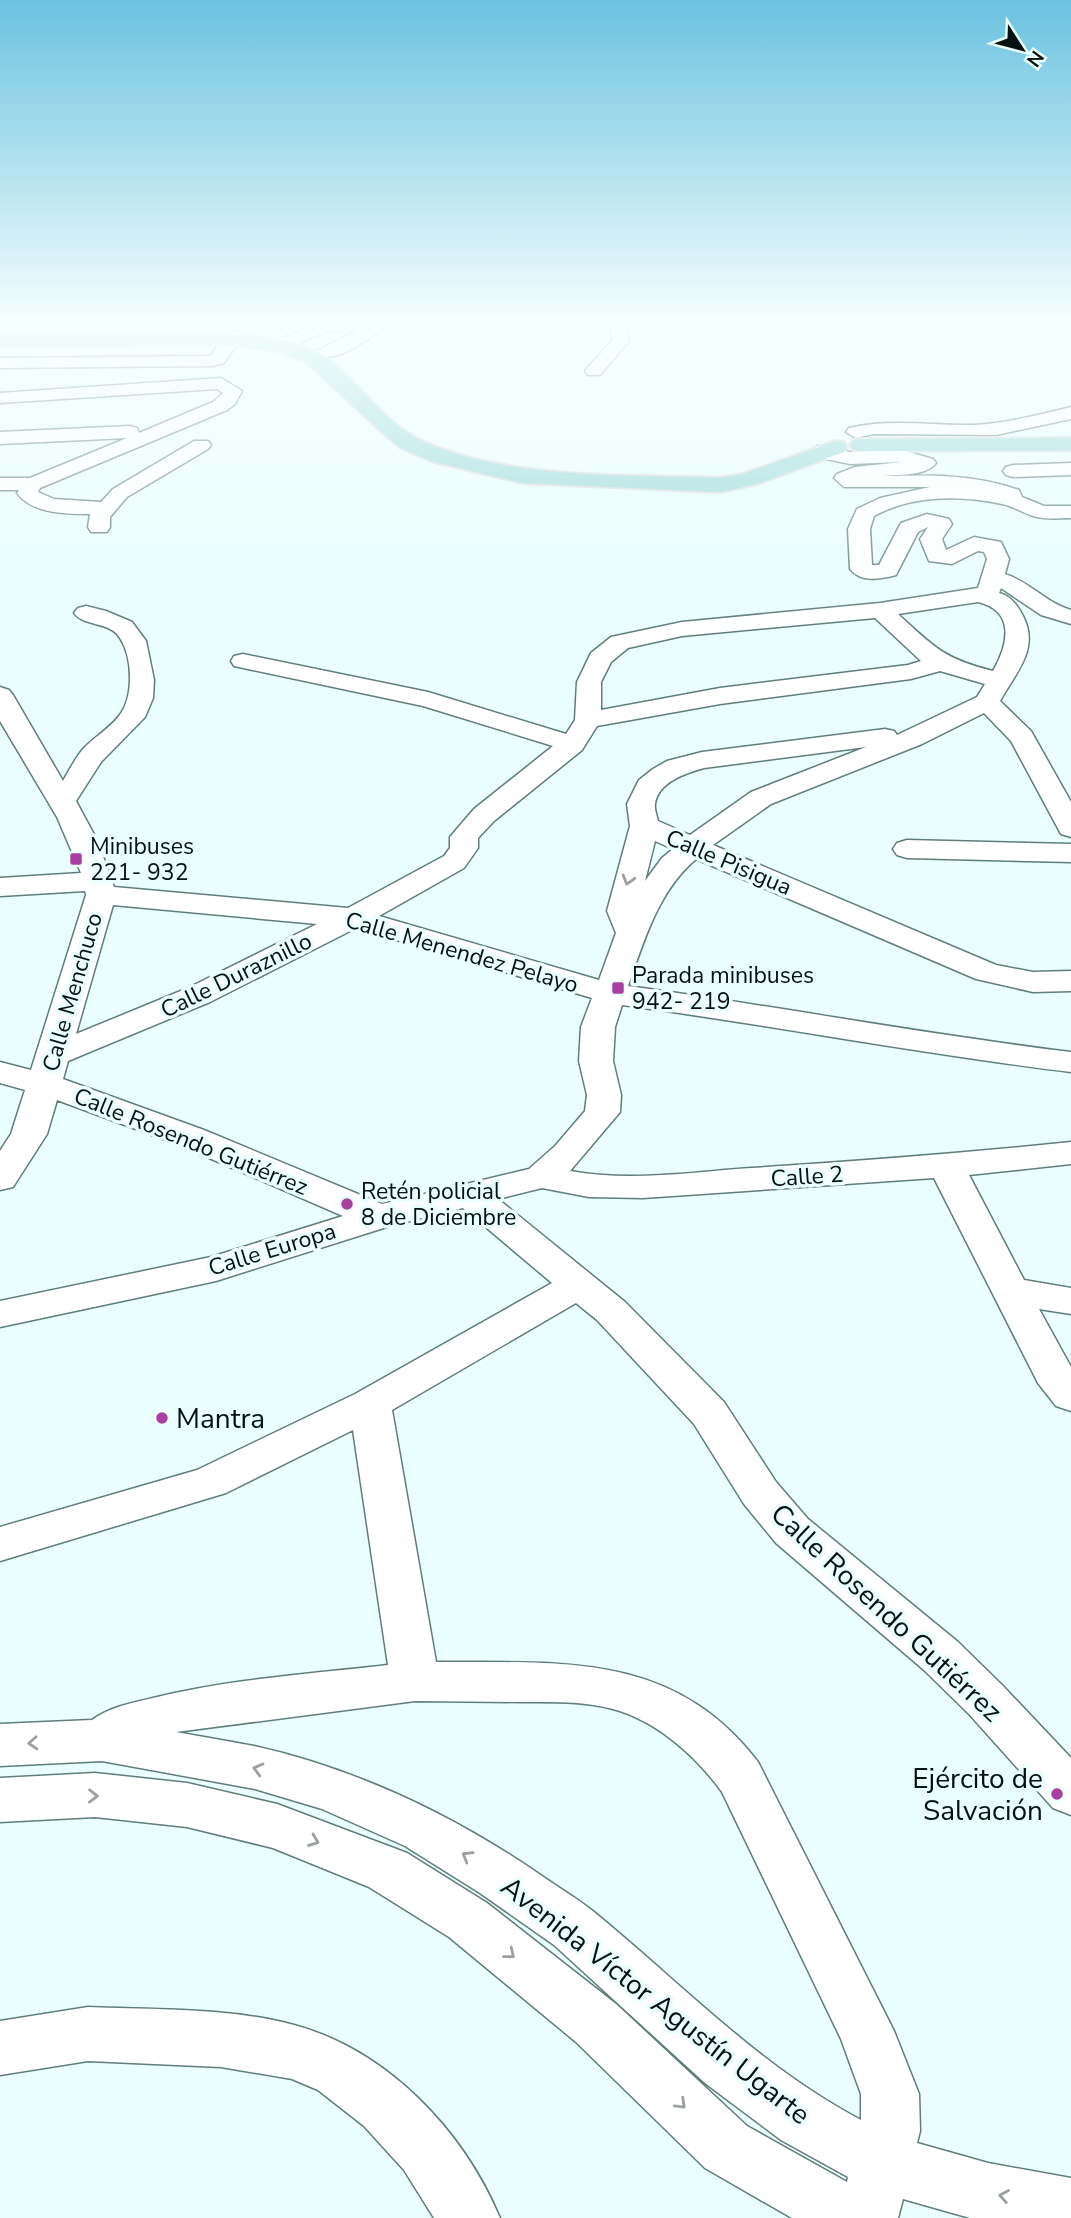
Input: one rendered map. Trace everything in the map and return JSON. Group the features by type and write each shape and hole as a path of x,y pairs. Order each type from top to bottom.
{"main road":[{"path":"383,423 409,443 435,455 501,472 570,480 720,485 749,479 823,445 832,431 861,438 1071,444"},
{"path":"408,423 427,438 482,456 534,466 613,473 723,474 823,445"},
{"path":"861,438 1071,438"}],"street":[{"path":"0,484 33,484 175,423"},
{"path":"861,438 873,428 993,431 1022,428 1040,423"},
{"path":"0,439 150,433"},
{"path":"33,484 27,493 33,499 102,518 120,493 201,445"},
{"path":"823,445 849,458 902,456 926,463 914,467 849,475 844,478 847,482 916,480 976,485 1013,496 1006,498"},
{"path":"40,458 88,459"},
{"path":"1013,471 1063,469 1071,490"},
{"path":"991,587 998,559 993,547 970,545 952,557 937,556 931,539 941,524 932,519 920,521 909,528 886,572 861,569 859,529 864,513 909,498 963,493 1006,498 1041,512 1071,512"},
{"path":"581,732 589,682 600,658 620,642 682,629 880,610 968,596 991,587 1014,584 1055,614 1071,617"},
{"path":"991,587 1007,608 1018,638 1015,653 994,691"},
{"path":"880,610 940,663 994,691 1071,828"},
{"path":"60,799 71,792 78,775 92,755 135,712 144,683 136,643 130,632 112,620 86,613"},
{"path":"243,661 581,732 720,696 911,673 940,663"},
{"name":"Calle Europa","path":"0,1314 216,1268 379,1217 542,1177 568,1154 602,1112 604,1095 596,1061 598,1027 612,994 631,934 659,881 693,846 740,810 761,798 913,738 994,691"},
{"name":"Calle Menchuco","path":"0,695 13,724 60,799 95,866 99,888 29,1134 0,1179"},
{"name":"Calle Duraznillo","path":"49,1069 353,918 454,862 464,848 464,837 484,815 581,732"},
{"name":"Calle Pisigua","path":"913,738 857,739 702,760 677,766 649,786 641,804 644,826 986,972 1033,982 1071,981"},
{"path":"631,934 622,911 644,826"},
{"path":"906,849 1071,853"},
{"name":"Calle Menendez Pelayo","path":"0,887 99,888 353,918 612,994 726,1009 970,1050 1071,1062"},
{"name":"Calle Rosendo Gutiérrez","path":"0,1072 49,1069 186,1136 379,1217"},
{"name":"Calle 2","path":"542,1177 589,1186 643,1188 946,1166 1071,1153"},
{"path":"946,1166 1059,1382 1071,1396"},
{"name":"Calle Rosendo Gutiérrez","path":"469,1194 611,1311 709,1413 760,1493 792,1531 941,1656 986,1700 1071,1793"},
{"path":"0,1544 211,1482 370,1404 579,1284"},
{"path":"1012,1291 1071,1301"},
{"path":"370,1404 415,1681"},
{"path":"102,1740 121,1726 188,1709 415,1681 566,1683 617,1690 657,1705 679,1718 725,1757 740,1777 866,2031 890,2094 891,2131 867,2218"},
{"name":"Avenida Víctor Agustín Ugarte","path":"0,1745 102,1740 255,1768 333,1791 423,1830 499,1876 573,1928 725,2063 802,2120 883,2163 988,2193 1071,2208"},
{"path":"0,1800 94,1795 187,1805 277,1827 388,1870 468,1920 596,2023 726,2147 851,2218"},
{"path":"0,2048 88,2034 221,2040 294,2052 338,2070 385,2106 425,2149 469,2218"}],"place":[{"name":"Minibuses 221- 932","path":"76,859"},
{"name":"Parada minibuses 942- 219","path":"618,988"},
{"name":"Retén policial 8 de Diciembre","path":"347,1204"},
{"name":"Mantra","path":"162,1418"},
{"name":"Ejército de Salvación","path":"1057,1794"}]}
